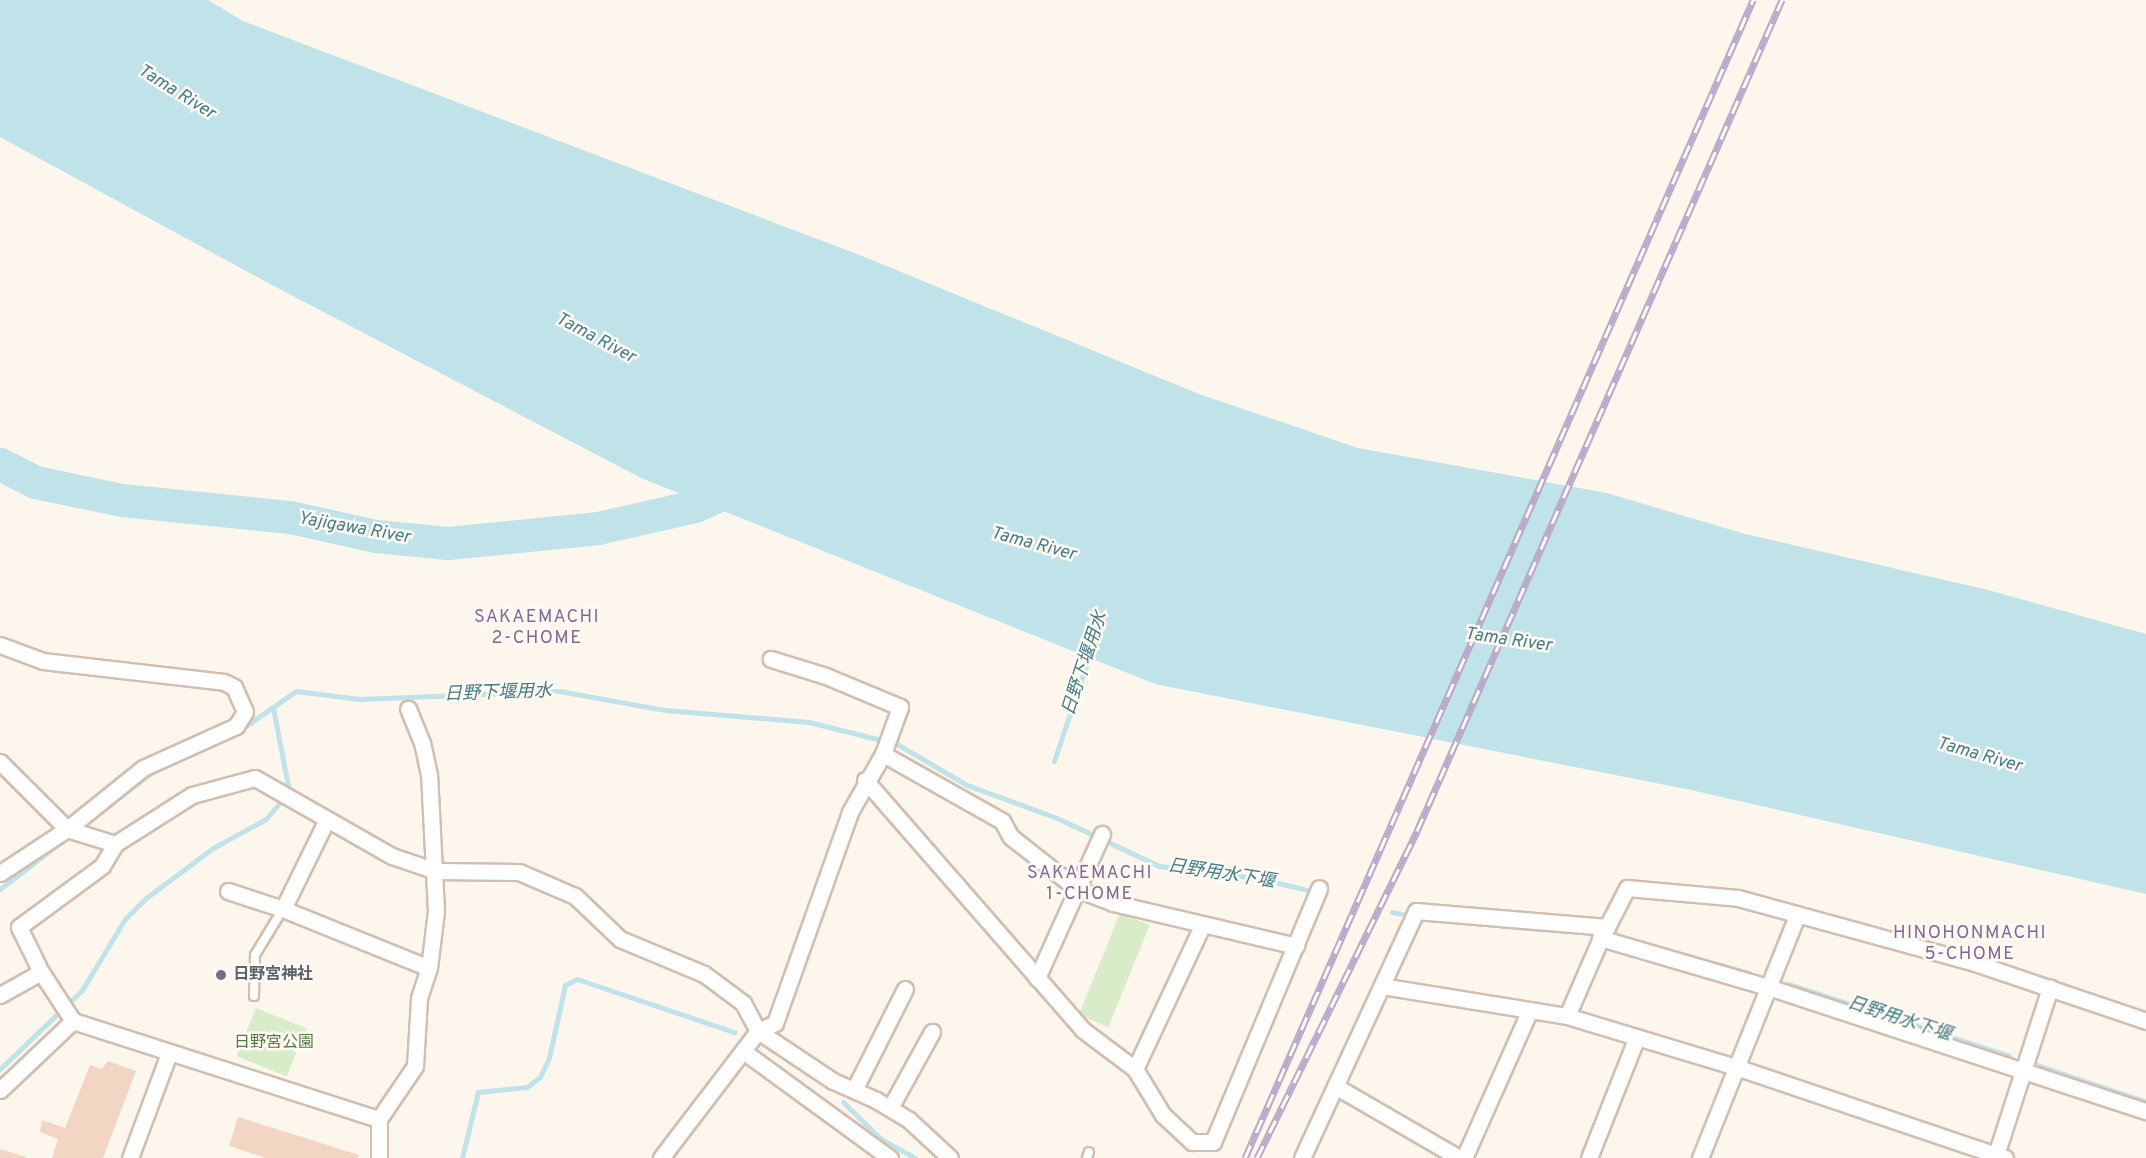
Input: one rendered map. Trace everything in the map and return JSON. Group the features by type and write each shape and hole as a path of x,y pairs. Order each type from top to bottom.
{"street":[{"path":"0,645 43,661 224,682 234,687 245,712 236,726 143,768 69,830 0,873"},
{"path":"661,1158 758,1031 775,1023 786,999 831,861 865,780 886,745 900,707 826,676 771,659"},
{"path":"380,1158 379,1119 415,1066 419,998 429,968 436,871 429,775 422,743 408,709"},
{"path":"886,745 1002,821 1011,837 1077,889 1113,903 1296,946"},
{"path":"0,762 69,830 111,843"},
{"path":"379,1119 169,1053 68,1013 40,972 19,927 102,866 111,843 192,795 255,778 392,856 436,871 519,872 574,896 620,939 704,974 743,1003 758,1031 833,1081 890,1108 909,1120 950,1158"},
{"path":"865,780 1083,1030 1136,1069 1163,1115 1192,1142 1213,1142 1319,888"},
{"path":"283,909 327,819"},
{"path":"1037,978 1100,840"},
{"path":"1567,1016 1603,933 1627,888 1738,898 1975,963 2146,1021"},
{"path":"228,891 283,909 429,968"},
{"path":"1302,1158 1416,911 1603,933 2024,1069 2146,1112"},
{"path":"1701,1158 1797,915"},
{"path":"1136,1069 1203,924"},
{"path":"0,995 40,972"},
{"path":"1382,986 1567,1016 1736,1067 1999,1157 2050,988"},
{"path":"854,1090 905,989"},
{"path":"1464,1158 1530,1010"},
{"path":"0,1090 68,1013"},
{"path":"890,1108 932,1032"},
{"path":"1589,1158 1636,1037"},
{"path":"743,1051 890,1158"},
{"path":"130,1158 169,1053"},
{"path":"1335,1086 1459,1158"}],"lane":[{"path":"254,996 255,955 283,909"}],"green space":[{"path":"1120,913 1150,925 1108,1027 1079,1015"},
{"name":"日野宮公園","path":"256,1008 306,1028 287,1076 237,1056"}],"water":[{"name":"Tama River","path":"0,0 208,0 243,21 862,256 1199,394 1358,448 1607,493 1745,534 1988,590 2146,634 2146,894 1691,790 1155,684 641,478 270,284 0,137"}],"building":[{"path":"108,1061 136,1071 103,1158 52,1158 58,1139 40,1132 42,1120 65,1128 90,1065 101,1069"},
{"path":"238,1117 359,1155 358,1158 266,1158 229,1146"},
{"path":"0,1149 26,1157 26,1158 0,1158"}],"waterway":[{"name":"Yajigawa River","path":"0,464 35,482 122,500 290,517 376,536 448,543 598,528 695,506 743,484"},
{"name":"日野下堰用水","path":"1054,761 1090,654"},
{"name":"日野下堰用水","path":"240,730 296,691 360,699 559,691 665,710 809,722 897,744 967,785 1057,818 1159,866 1262,879 1307,890"},
{"path":"0,1069 82,990 125,919 146,898 213,848 266,819 281,801 288,786 273,707"},
{"name":"日野下堰用水","path":"192,754 232,735"},
{"name":"日野下堰用水","path":"0,889 151,773 167,765"},
{"name":"日野用水下堰","path":"1392,912 1402,914"},
{"name":"日野用水下堰","path":"1423,918 1540,929"},
{"name":"日野用水下堰","path":"1628,939 1749,973"},
{"path":"462,1158 478,1092 527,1087 540,1077 549,1058 565,985 577,979 734,1032"},
{"name":"日野用水下堰","path":"1788,984 2009,1056"},
{"name":"日野用水下堰","path":"2034,1064 2146,1102"},
{"path":"843,1102 881,1139 915,1158"}],"railway":[{"path":"1245,1158 1753,0"},
{"path":"1257,1158 1417,831 1782,0"}],"place":[{"name":"日野宮神社","path":"221,975"}],"district":[{"name":"SAKAEMACHI 2-CHOME","path":"537,629"},
{"name":"SAKAEMACHI 1-CHOME","path":"1090,885"},
{"name":"HINOHONMACHI 5-CHOME","path":"1970,945"}]}
